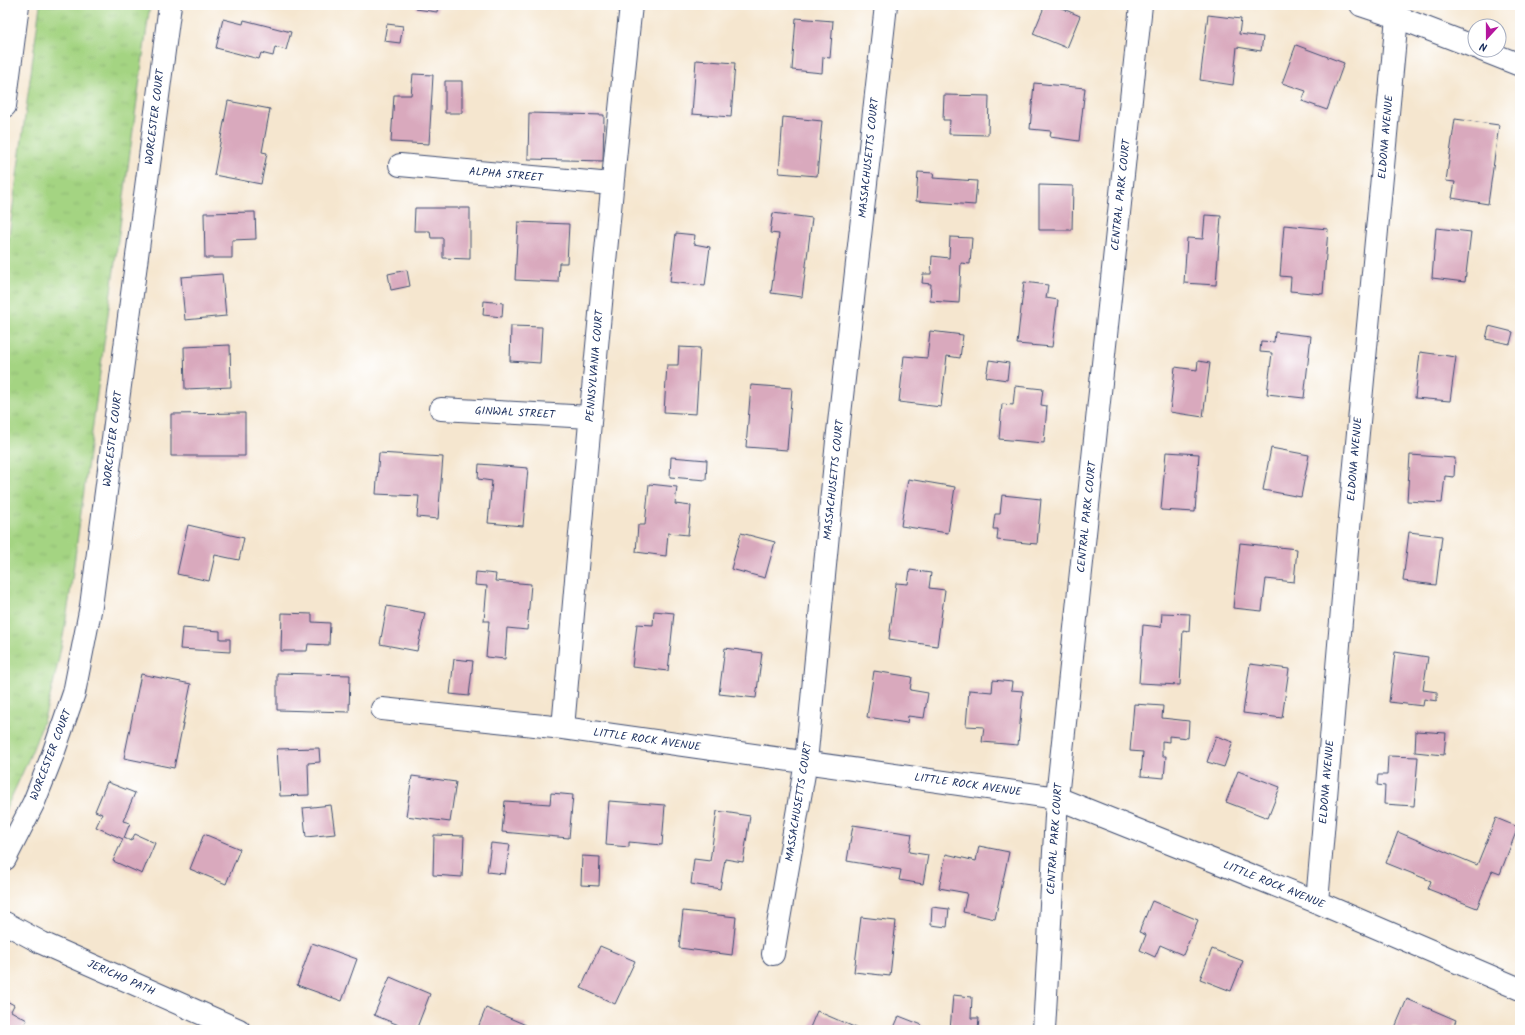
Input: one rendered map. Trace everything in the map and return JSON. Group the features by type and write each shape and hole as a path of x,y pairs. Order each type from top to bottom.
{"street":[{"path":"5,106 18,5"},
{"name":"WORCESTER COURT","path":"5,859 34,802 54,754 74,693 91,606 170,5"},
{"name":"PENNSYLVANIA COURT","path":"563,728 590,417 631,5"},
{"name":"MASSACHUSETTS COURT","path":"773,954 806,762 837,441 886,5"},
{"name":"CENTRAL PARK COURT","path":"1044,1030 1057,798 1141,5"},
{"path":"1361,5 1467,44"},
{"name":"ELDONA AVENUE","path":"1317,902 1349,531 1397,17"},
{"path":"1502,58 1520,65"},
{"name":"ALPHA STREET","path":"400,166 612,184"},
{"name":"GINWAL STREET","path":"441,409 590,417"},
{"name":"LITTLE ROCK AVENUE","path":"382,709 563,728 1057,798 1317,902 1520,989"},
{"name":"JERICHO PATH","path":"5,923 49,946 240,1030"}],"green space":[{"path":"40,5 150,5 69,601 59,658 53,686 41,727 5,811 5,265"}],"building":[{"path":"417,5 438,5 437,12 416,9"},
{"path":"1045,5 1054,5 1080,16 1067,48 1033,34"},
{"path":"1208,15 1241,19 1239,34 1263,37 1261,51 1237,47 1233,85 1200,80"},
{"path":"796,18 833,21 830,58 823,57 822,73 792,70"},
{"path":"223,19 243,24 244,20 291,32 286,50 275,47 273,56 261,53 259,59 216,48"},
{"path":"387,24 403,26 400,43 384,41"},
{"path":"1296,45 1344,63 1327,110 1302,101 1306,91 1282,83"},
{"path":"696,60 735,63 731,117 692,114"},
{"path":"413,74 433,75 429,144 391,142 394,95 411,95"},
{"path":"445,81 462,81 462,113 445,113"},
{"path":"1034,83 1085,88 1079,141 1050,137 1051,131 1030,129"},
{"path":"944,95 989,96 988,135 949,134 950,120 943,120"},
{"path":"228,101 270,109 262,152 267,153 261,184 214,175"},
{"path":"529,113 604,115 603,161 528,159"},
{"path":"783,117 822,121 817,176 779,173"},
{"path":"1455,119 1499,125 1488,204 1452,198 1455,182 1446,181"},
{"path":"918,172 934,173 933,178 977,181 975,205 916,201"},
{"path":"1039,185 1073,186 1072,230 1039,230"},
{"path":"415,208 470,208 470,259 443,258 443,238 431,238 430,231 414,231"},
{"path":"255,212 256,239 232,240 232,258 205,258 204,213"},
{"path":"773,213 812,218 802,297 771,293 779,234 770,233"},
{"path":"1205,215 1221,216 1216,285 1184,283 1187,238 1203,239"},
{"path":"518,222 569,224 567,263 559,263 558,282 515,280"},
{"path":"1284,225 1328,229 1323,294 1290,291 1291,277 1280,276"},
{"path":"1436,228 1471,232 1465,282 1432,278"},
{"path":"676,233 695,235 694,244 710,247 705,286 670,282"},
{"path":"950,237 972,238 970,264 961,263 959,303 930,301 931,284 922,283 923,274 931,274 932,256 949,258"},
{"path":"407,270 410,286 391,290 388,274"},
{"path":"222,274 226,316 185,320 181,277"},
{"path":"1024,282 1048,285 1046,298 1058,300 1052,347 1017,344"},
{"path":"484,301 503,303 502,317 483,315"},
{"path":"511,326 542,327 540,363 510,361"},
{"path":"1489,326 1513,332 1510,344 1486,339"},
{"path":"930,331 963,335 960,358 947,356 941,407 899,402 904,356 927,358"},
{"path":"1275,332 1311,336 1304,398 1267,394 1272,353 1260,352 1261,341 1274,342"},
{"path":"230,345 231,387 185,389 184,347"},
{"path":"679,347 700,348 696,414 664,412 667,365 678,365"},
{"path":"1420,352 1456,357 1450,401 1415,398"},
{"path":"989,360 1009,363 1007,380 986,377"},
{"path":"1198,361 1210,363 1203,417 1170,412 1175,367 1197,370"},
{"path":"751,385 792,388 787,450 746,447"},
{"path":"1015,386 1043,389 1041,405 1047,406 1044,443 999,439 1002,404 1013,405"},
{"path":"245,413 245,456 171,456 171,414"},
{"path":"1271,448 1309,455 1301,497 1263,490"},
{"path":"1166,452 1199,454 1195,512 1161,510"},
{"path":"379,453 443,457 438,519 417,517 419,496 376,494"},
{"path":"1410,455 1455,458 1454,477 1445,476 1442,503 1407,501"},
{"path":"671,457 707,460 706,480 670,477"},
{"path":"479,464 528,468 523,526 488,523 492,481 478,479"},
{"path":"908,479 955,487 948,533 901,526"},
{"path":"649,484 677,487 675,504 691,506 688,535 668,533 666,556 636,552 638,525 645,525"},
{"path":"1002,495 1041,499 1037,544 997,540 998,529 993,529 995,514 1000,514"},
{"path":"188,525 244,538 239,560 215,555 209,581 177,574"},
{"path":"1409,532 1442,536 1436,585 1403,581"},
{"path":"741,533 775,542 765,578 731,569"},
{"path":"1240,543 1297,549 1294,582 1266,579 1262,611 1233,608"},
{"path":"910,570 931,573 929,588 945,590 937,646 889,639 896,583 908,584"},
{"path":"476,572 496,574 495,581 531,584 527,630 507,628 505,659 486,657 489,621 484,621 487,586 475,585"},
{"path":"387,606 425,613 417,651 380,644"},
{"path":"654,611 674,613 668,671 632,667 637,624 653,625"},
{"path":"282,613 312,614 312,622 330,623 329,645 308,644 307,651 281,651"},
{"path":"1162,613 1190,614 1189,631 1183,630 1180,685 1139,683 1143,625 1161,627"},
{"path":"182,628 220,631 220,639 230,639 230,652 180,649"},
{"path":"725,648 762,653 756,698 719,694"},
{"path":"1395,652 1428,657 1423,690 1437,692 1437,701 1424,699 1423,706 1389,702"},
{"path":"454,659 473,661 469,696 450,694"},
{"path":"1250,664 1289,669 1282,718 1243,713"},
{"path":"874,671 912,677 910,690 928,693 924,718 908,716 907,723 867,717"},
{"path":"277,673 350,675 349,712 277,710"},
{"path":"141,674 191,684 174,768 124,758"},
{"path":"993,680 1012,682 1011,690 1023,691 1018,745 982,742 984,727 966,726 969,690 992,692"},
{"path":"1134,704 1163,706 1162,718 1189,721 1188,738 1169,736 1169,742 1162,741 1162,756 1166,756 1164,778 1141,776 1143,752 1130,751"},
{"path":"1416,731 1446,733 1444,755 1415,752"},
{"path":"1216,736 1233,742 1224,767 1207,762"},
{"path":"319,748 320,762 308,763 309,795 280,796 277,749"},
{"path":"1388,756 1418,757 1414,806 1384,804 1385,786 1377,785 1378,775 1387,775"},
{"path":"1238,771 1280,787 1268,818 1226,802"},
{"path":"412,776 456,782 450,822 406,816"},
{"path":"107,782 135,793 123,821 130,823 124,838 131,841 135,834 155,843 142,874 113,861 123,839 96,827 102,814 95,811"},
{"path":"551,793 573,795 569,838 502,832 505,801 550,804"},
{"path":"609,801 665,805 662,845 629,842 629,847 606,845"},
{"path":"331,805 335,834 306,837 303,808"},
{"path":"717,811 750,816 743,862 725,859 720,889 691,884 694,859 710,861"},
{"path":"1496,818 1518,827 1500,874 1492,871 1477,908 1428,889 1431,881 1386,863 1398,832 1477,865"},
{"path":"853,825 912,834 909,852 928,855 923,884 899,880 901,870 847,861"},
{"path":"204,834 240,849 226,884 190,869"},
{"path":"434,835 464,836 462,877 433,875"},
{"path":"491,843 510,845 505,874 487,872"},
{"path":"979,846 1009,852 995,919 963,912 967,893 939,888 946,854 976,861"},
{"path":"582,856 600,857 599,886 581,885"},
{"path":"1152,901 1198,920 1183,955 1160,945 1155,957 1140,950 1146,935 1139,932"},
{"path":"932,907 949,909 947,927 931,925"},
{"path":"683,911 736,917 732,955 679,948"},
{"path":"861,917 896,921 890,976 854,972"},
{"path":"312,943 357,959 342,1001 297,985"},
{"path":"600,946 635,961 615,1004 581,988"},
{"path":"1212,949 1243,961 1231,991 1200,979"},
{"path":"390,977 430,994 416,1030 411,1030 374,1015"},
{"path":"953,995 972,997 971,1018 979,1018 978,1030 950,1030"},
{"path":"1407,999 1456,1020 1452,1030 1394,1030"},
{"path":"5,1000 14,1005 11,1011 27,1020 21,1030 5,1030"},
{"path":"486,1008 526,1025 524,1030 477,1030"},
{"path":"817,1011 861,1030 809,1030"},
{"path":"899,1016 922,1025 919,1030 893,1030"}]}
